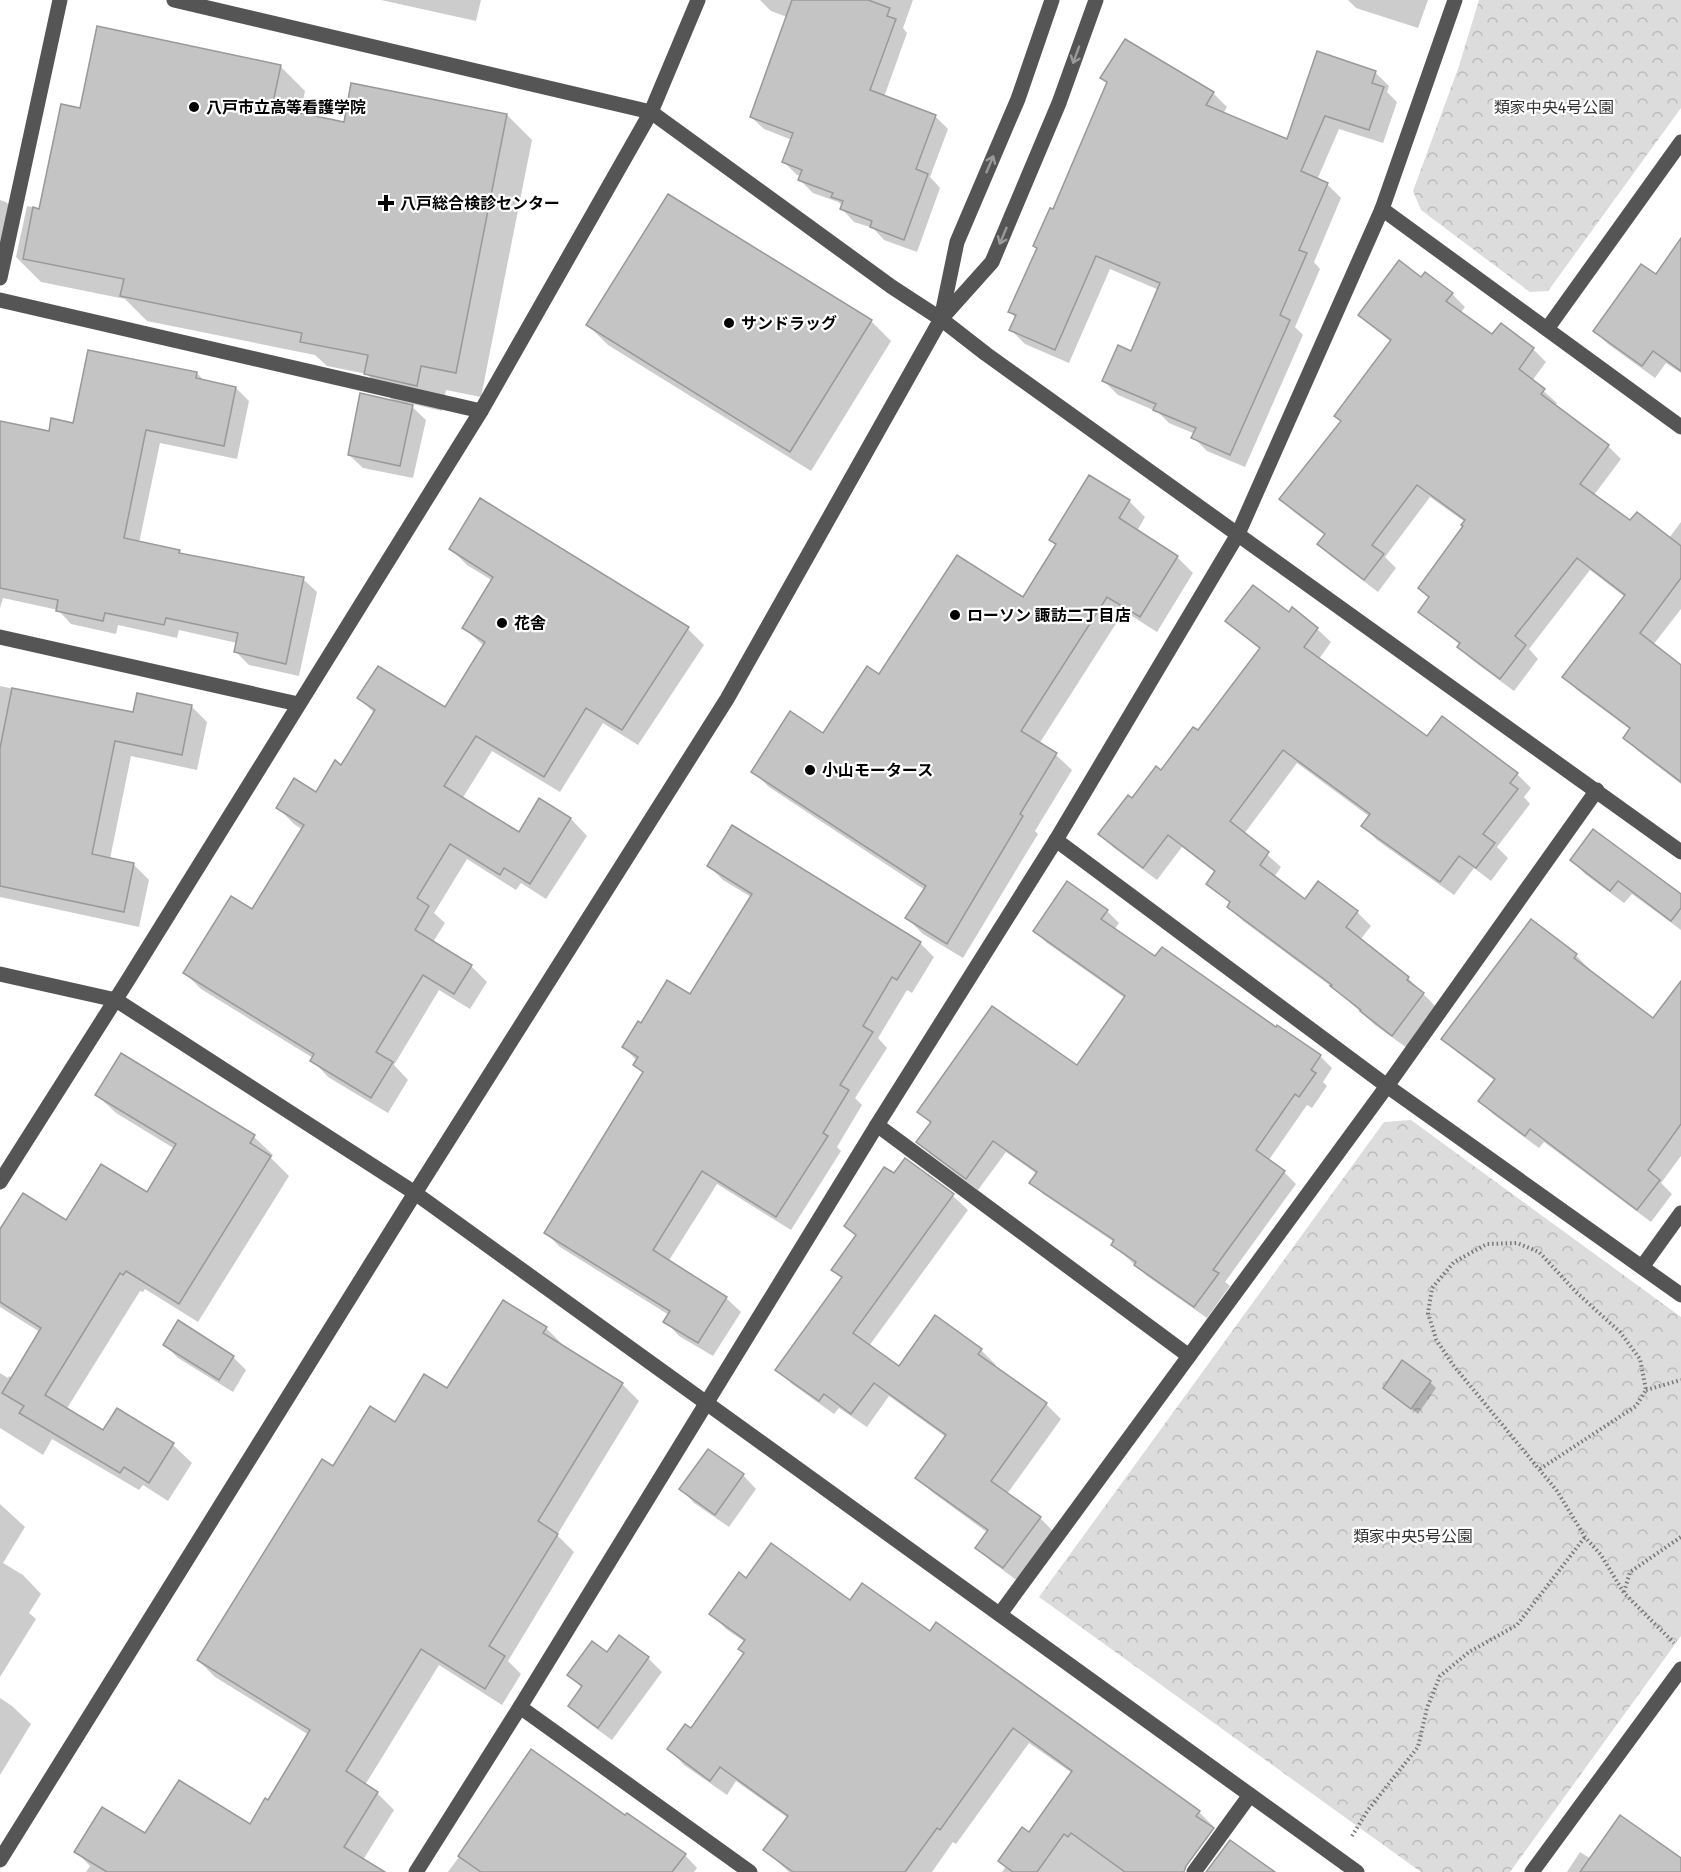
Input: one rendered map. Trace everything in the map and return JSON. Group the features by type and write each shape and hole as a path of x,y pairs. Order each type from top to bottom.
{"street":[{"path":"0,278 60,0"},
{"path":"174,0 651,112 1681,852"},
{"path":"0,1182 116,1000 481,411 651,112 698,0"},
{"path":"942,319 957,242 1018,99 1052,0"},
{"path":"0,1860 415,1193 727,699 942,319 992,262 1059,103 1096,0"},
{"path":"416,1872 520,1707 877,1125 1056,840 1238,534 1382,209 1455,0"},
{"path":"1547,329 1681,142"},
{"path":"1382,209 1681,427"},
{"path":"0,300 481,411"},
{"path":"0,637 298,704"},
{"path":"1000,1614 1387,1086 1597,790"},
{"path":"1056,840 1387,1086 1681,1295"},
{"path":"0,974 116,1000 415,1193 1357,1872"},
{"path":"877,1125 1189,1356"},
{"path":"1642,1267 1681,1214"},
{"path":"1532,1872 1681,1669"},
{"path":"520,1707 750,1872"},
{"path":"1194,1872 1250,1795"}],"path":[{"path":"1646,1390 1640,1359 1620,1332 1576,1293 1539,1252 1517,1243 1487,1244 1455,1262 1431,1288 1428,1313 1436,1339 1454,1365 1540,1468 1585,1537 1601,1555 1624,1593 1681,1650"},
{"path":"1540,1468 1636,1406 1646,1390 1681,1380"},
{"path":"1352,1836 1368,1810 1418,1747 1427,1708 1440,1676 1469,1652 1517,1625 1585,1537"},
{"path":"1624,1593 1630,1572 1681,1537"}],"green space":[{"name":"類家中央4号公園","path":"1479,0 1681,0 1681,108 1548,291 1530,292 1421,210 1413,191 1459,66"},
{"name":"類家中央5号公園","path":"1411,1120 1681,1317 1681,1636 1510,1872 1421,1872 1039,1597 1384,1122"}],"building":[{"path":"792,0 868,0 890,8 887,16 896,19 870,90 936,115 916,169 928,174 904,240 870,227 872,221 840,209 843,201 831,197 833,193 798,180 802,170 782,162 793,133 750,117"},
{"path":"97,26 281,65 272,107 344,122 351,83 507,114 456,373 421,366 417,386 364,374 368,355 300,342 302,333 120,296 124,279 23,259 33,207 39,209 61,104 80,108"},
{"path":"1125,39 1214,92 1206,105 1287,139 1317,51 1376,71 1372,83 1384,87 1369,130 1325,116 1301,171 1328,183 1299,250 1307,253 1280,315 1290,320 1230,455 1191,438 1196,428 1153,410 1156,404 1102,381 1118,345 1131,351 1160,283 1096,256 1055,350 1009,330 1016,315 1008,312 1037,248 1033,246 1050,208 1053,209 1107,82 1100,78"},
{"name":"サンドラッグ","path":"668,194 872,320 790,452 586,325"},
{"path":"1681,238 1681,371 1653,351 1642,366 1593,331 1641,264 1656,274"},
{"path":"1399,260 1421,277 1425,272 1453,293 1446,301 1492,334 1501,323 1534,348 1519,369 1545,389 1541,394 1609,445 1580,484 1630,520 1637,512 1681,546 1681,578 1640,633 1681,665 1681,782 1623,738 1630,728 1562,677 1625,595 1577,558 1515,636 1526,645 1500,679 1457,647 1460,643 1418,612 1429,597 1418,588 1465,520 1417,485 1372,545 1384,554 1364,580 1317,544 1325,534 1279,499 1341,421 1334,416 1391,340 1358,315"},
{"path":"88,350 197,372 196,378 236,387 224,446 146,430 124,538 180,550 179,553 304,577 286,664 234,652 238,633 166,618 164,625 105,613 103,621 56,611 58,600 0,588 0,421 49,431 51,418 73,423"},
{"path":"360,393 413,405 400,466 348,455"},
{"path":"1089,475 1130,500 1119,518 1178,556 1140,617 1107,597 1021,731 1057,753 1020,814 1023,816 947,944 905,918 926,886 751,772 790,711 823,733 867,666 879,674 957,555 1023,597 1056,544 1049,540"},
{"path":"480,498 689,627 622,730 586,708 544,777 476,736 444,786 519,832 539,798 571,818 530,884 504,868 500,875 450,844 417,898 429,906 415,930 472,965 454,994 423,975 376,1052 393,1062 371,1098 310,1061 314,1054 183,973 231,896 252,909 304,825 276,808 294,778 316,792 335,760 341,765 375,710 357,698 378,666 445,707 485,642 462,628 493,577 449,549"},
{"path":"1253,585 1289,612 1292,607 1318,628 1304,647 1427,736 1442,716 1518,773 1510,783 1518,789 1483,834 1495,843 1476,868 1459,856 1440,882 1361,826 1370,814 1283,750 1230,821 1269,852 1260,865 1305,899 1318,881 1358,911 1346,927 1409,977 1407,980 1424,993 1392,1036 1330,986 1332,985 1227,907 1230,902 1206,884 1215,871 1168,835 1143,868 1098,834 1128,795 1132,798 1156,766 1161,770 1193,727 1198,730 1260,648 1225,621"},
{"path":"12,688 133,712 137,693 192,705 182,755 115,741 92,854 134,863 124,912 0,886 0,748"},
{"path":"732,825 921,942 897,980 892,977 863,1026 873,1032 840,1085 849,1090 823,1133 828,1136 776,1217 702,1171 653,1250 727,1297 698,1343 663,1322 670,1311 544,1233 643,1072 633,1065 638,1057 622,1047 638,1021 641,1023 667,980 690,994 752,894 707,866"},
{"path":"1593,829 1681,894 1681,908 1671,921 1618,881 1610,891 1570,860"},
{"path":"1067,881 1108,910 1101,919 1155,956 1162,947 1276,1027 1277,1025 1321,1055 1311,1070 1316,1073 1299,1097 1295,1094 1256,1150 1285,1171 1213,1270 1219,1273 1194,1307 1134,1265 1136,1262 1111,1245 1114,1240 1029,1183 1037,1172 993,1141 966,1179 916,1142 931,1122 917,1112 992,1006 1077,1065 1125,996 1033,931"},
{"path":"1531,919 1577,954 1574,958 1653,1018 1681,981 1681,1124 1648,1170 1660,1180 1637,1210 1530,1129 1525,1136 1478,1101 1495,1079 1441,1039"},
{"path":"121,1053 255,1135 250,1143 271,1156 179,1304 126,1271 123,1275 120,1273 45,1395 103,1430 117,1408 174,1443 149,1483 124,1467 120,1473 19,1413 24,1406 2,1393 41,1328 0,1302 0,1229 23,1193 66,1220 101,1164 147,1192 176,1144 95,1095"},
{"path":"905,1158 954,1194 853,1333 899,1366 935,1315 982,1349 978,1354 1047,1403 991,1481 1041,1517 1003,1568 975,1548 988,1530 915,1478 946,1435 874,1383 851,1414 824,1394 819,1401 775,1370 842,1277 831,1270 856,1235 844,1226 884,1167 894,1173"},
{"path":"503,1300 547,1327 543,1333 623,1383 538,1521 558,1534 489,1646 505,1656 485,1689 421,1649 346,1771 378,1792 344,1847 385,1872 107,1872 74,1852 102,1807 145,1833 179,1780 250,1824 265,1798 268,1800 310,1730 197,1660 322,1459 333,1466 370,1406 395,1422 424,1374 447,1388"},
{"path":"178,1320 234,1356 219,1380 163,1345"},
{"path":"1402,1360 1431,1381 1411,1409 1383,1388"},
{"path":"708,1449 744,1474 715,1515 679,1489"},
{"path":"771,1543 850,1600 862,1583 930,1631 936,1622 1200,1811 1196,1816 1214,1828 1184,1872 1125,1872 1071,1833 1068,1837 1064,1834 1037,1872 1013,1872 998,1861 1022,1827 1029,1832 1072,1771 1013,1728 940,1830 937,1828 905,1872 793,1872 763,1850 788,1816 720,1767 710,1781 667,1749 685,1724 691,1728 744,1653 738,1649 745,1640 709,1614 739,1572 746,1578"},
{"path":"619,1635 649,1657 598,1728 568,1706 582,1686 567,1675 592,1641 607,1652"},
{"path":"531,1749 625,1815 627,1813 686,1854 672,1872 481,1872 458,1856"},
{"path":"1620,1815 1681,1858 1681,1872 1580,1872"},
{"path":"1230,1840 1275,1872 1206,1872"}],"place":[{"name":"八戸市立高等看護学院","path":"194,107"},
{"name":"八戸総合検診センター","path":"386,203"},
{"name":"サンドラッグ","path":"729,323"},
{"name":"ローソン 諏訪二丁目店","path":"955,615"},
{"name":"花舎","path":"502,623"},
{"name":"小山モータース","path":"810,770"}]}
